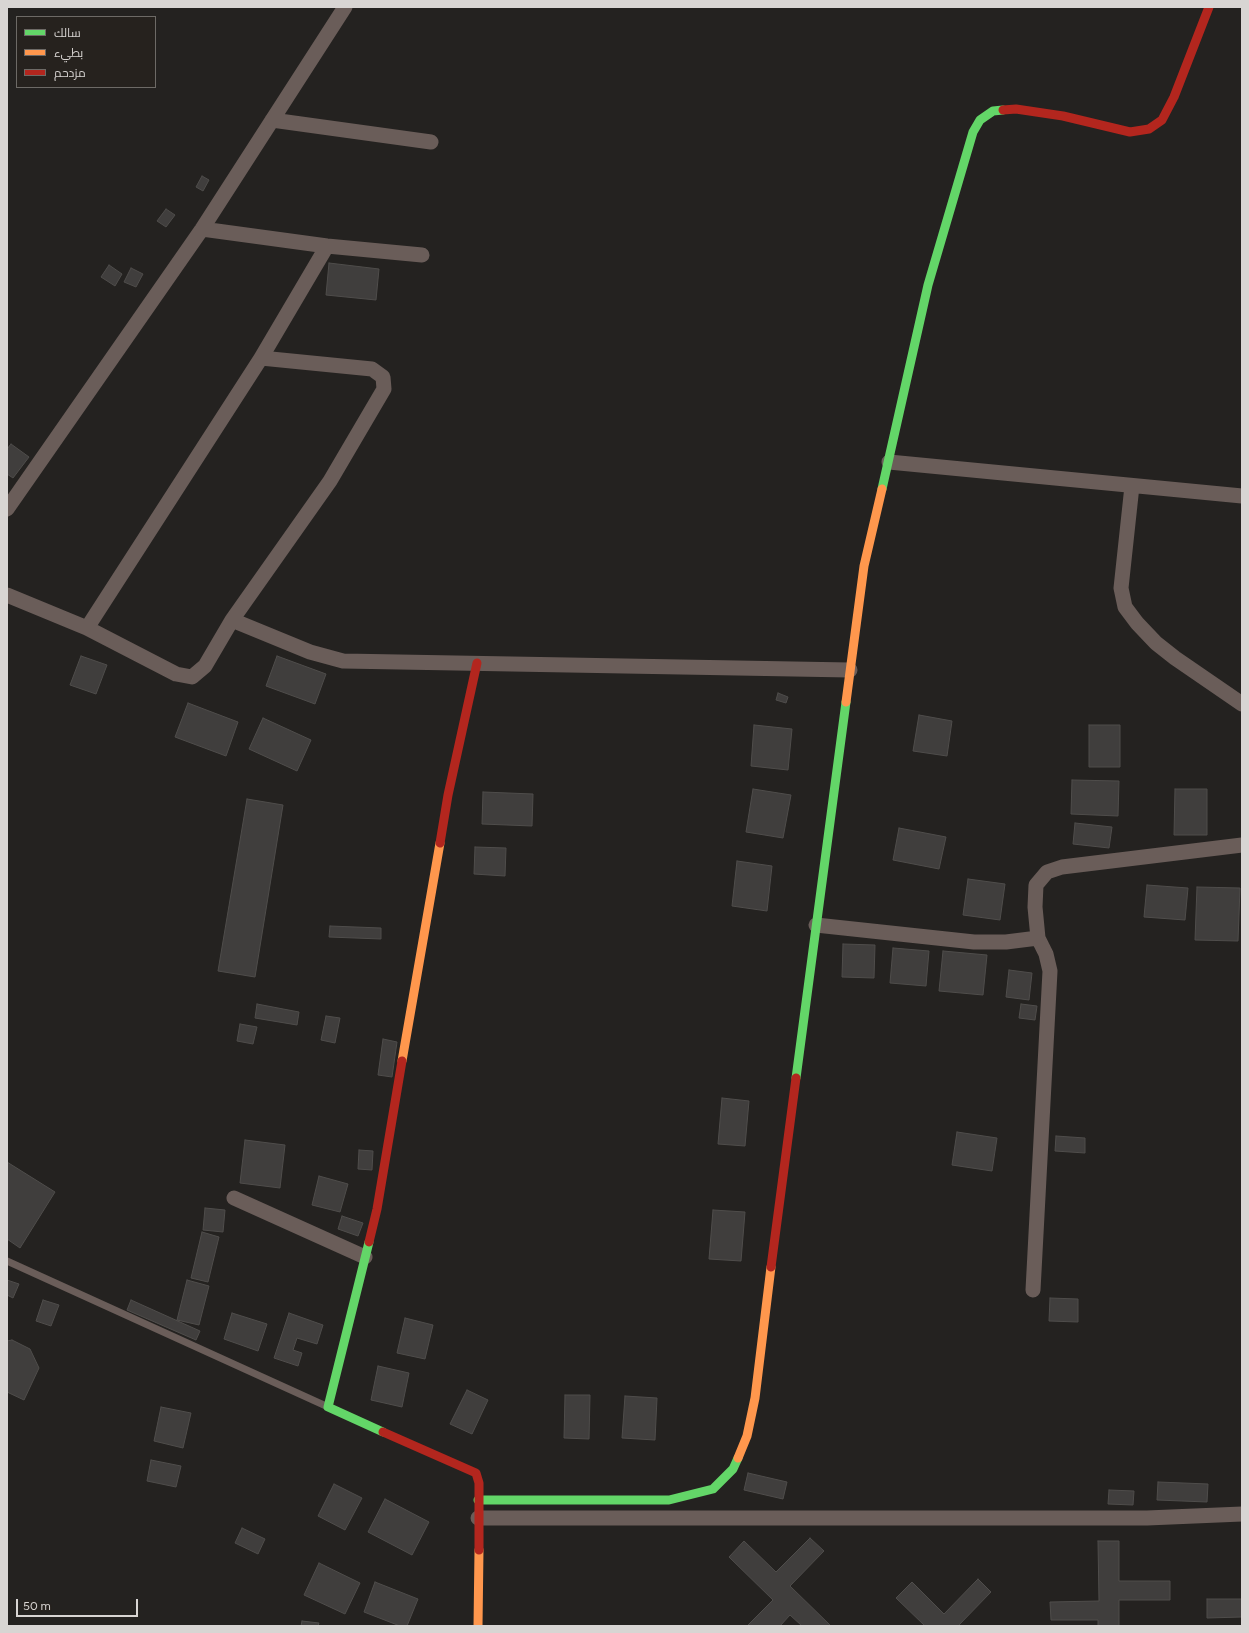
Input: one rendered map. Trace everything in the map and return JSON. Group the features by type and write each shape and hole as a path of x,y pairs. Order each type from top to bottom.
{"street":[{"path":"7,509 202,229 345,7"},
{"path":"478,1500 669,1500 713,1489 733,1469 747,1436 755,1398 864,566 889,462 928,285 973,132 980,120 993,111 1016,109 1063,116 1130,132 1149,129 1162,120 1171,102 1209,7"},
{"path":"272,120 432,142"},
{"path":"202,229 328,246 422,255"},
{"path":"87,628 261,358 328,246"},
{"path":"7,595 87,628 176,674 192,677 205,666 232,620 330,480 384,389 383,377 372,369 261,358"},
{"path":"889,462 1242,496"},
{"path":"1132,486 1121,588 1125,607 1137,623 1156,643 1175,658 1242,704"},
{"path":"232,620 310,652 342,661 477,662 850,670"},
{"path":"477,662 448,795 377,1210 328,1407 476,1473 479,1483 478,1626"},
{"path":"1033,1290 1050,971 1046,954 1038,938 1034,907 1036,885 1047,872 1062,867 1242,845"},
{"path":"816,925 974,942 1006,942 1038,938"},
{"path":"234,1198 365,1257"},
{"path":"478,1518 1147,1518 1242,1514"}],"lane":[{"path":"7,1261 328,1407"}],"building":[{"path":"202,176 209,180 203,191 196,187"},
{"path":"166,209 175,215 166,227 157,221"},
{"path":"329,263 379,269 376,300 326,295"},
{"path":"109,265 122,274 115,286 101,277"},
{"path":"131,268 143,274 136,287 124,282"},
{"path":"11,444 29,457 13,478 7,474 7,449"},
{"path":"81,656 107,665 96,694 70,685"},
{"path":"277,656 326,674 315,704 266,686"},
{"path":"778,693 788,697 786,703 776,700"},
{"path":"188,703 238,722 226,756 175,737"},
{"path":"919,715 952,721 947,756 913,751"},
{"path":"263,718 311,740 297,771 249,749"},
{"path":"754,725 792,729 788,770 751,766"},
{"path":"1089,725 1120,725 1120,767 1089,767"},
{"path":"1072,780 1119,781 1118,816 1071,814"},
{"path":"753,789 791,795 783,838 746,832"},
{"path":"1175,789 1207,789 1207,835 1174,835"},
{"path":"483,792 533,794 532,826 482,824"},
{"path":"247,799 283,805 255,977 218,971"},
{"path":"1075,823 1112,827 1109,848 1073,844"},
{"path":"899,828 946,837 939,869 893,860"},
{"path":"475,847 506,848 505,876 474,874"},
{"path":"737,861 772,866 767,911 732,906"},
{"path":"968,879 1005,884 1000,920 963,915"},
{"path":"1147,885 1188,888 1185,920 1144,917"},
{"path":"1197,887 1240,888 1238,941 1195,940"},
{"path":"330,926 381,928 381,939 329,937"},
{"path":"843,944 875,945 874,978 842,977"},
{"path":"893,948 929,951 926,986 890,983"},
{"path":"943,951 987,955 983,995 939,991"},
{"path":"1009,970 1032,973 1029,1000 1006,997"},
{"path":"257,1004 299,1012 297,1025 255,1018"},
{"path":"1021,1004 1037,1006 1035,1020 1019,1018"},
{"path":"326,1016 340,1018 335,1043 321,1040"},
{"path":"240,1024 257,1027 253,1044 237,1041"},
{"path":"383,1039 397,1042 392,1077 378,1075"},
{"path":"722,1098 749,1101 745,1146 718,1144"},
{"path":"957,1132 997,1138 992,1171 952,1165"},
{"path":"1056,1136 1085,1138 1085,1153 1055,1151"},
{"path":"245,1140 285,1145 280,1188 240,1183"},
{"path":"359,1150 373,1151 372,1170 358,1169"},
{"path":"7,1162 55,1192 20,1248 7,1239"},
{"path":"319,1176 348,1184 340,1212 312,1205"},
{"path":"205,1208 225,1210 223,1232 203,1230"},
{"path":"713,1210 745,1212 741,1261 709,1259"},
{"path":"342,1216 363,1223 358,1236 338,1229"},
{"path":"202,1232 219,1237 208,1282 191,1278"},
{"path":"7,1280 19,1284 13,1298 7,1295"},
{"path":"187,1280 209,1286 199,1325 177,1320"},
{"path":"1050,1298 1078,1299 1078,1322 1049,1321"},
{"path":"43,1300 59,1305 51,1326 36,1321"},
{"path":"131,1300 200,1331 196,1340 127,1310"},
{"path":"232,1313 267,1324 258,1351 224,1339"},
{"path":"289,1313 323,1325 317,1344 297,1338 293,1350 302,1353 298,1366 274,1358"},
{"path":"405,1318 433,1325 425,1359 397,1353"},
{"path":"12,1340 30,1349 39,1368 24,1400 7,1392 7,1341"},
{"path":"378,1366 409,1373 402,1407 371,1400"},
{"path":"467,1390 488,1400 472,1434 450,1424"},
{"path":"565,1395 590,1395 589,1439 564,1438"},
{"path":"625,1396 657,1398 655,1440 622,1438"},
{"path":"161,1407 191,1413 183,1448 154,1441"},
{"path":"151,1460 181,1466 176,1487 147,1481"},
{"path":"748,1473 787,1482 783,1499 744,1490"},
{"path":"1158,1482 1208,1484 1207,1502 1157,1500"},
{"path":"334,1484 362,1498 345,1530 318,1516"},
{"path":"1109,1490 1134,1491 1133,1505 1108,1504"},
{"path":"385,1499 429,1522 412,1555 368,1532"},
{"path":"242,1528 265,1539 258,1554 235,1543"},
{"path":"810,1538 824,1551 790,1586 831,1626 802,1626 790,1615 780,1626 747,1626 773,1600 729,1557 744,1541 776,1572"},
{"path":"1098,1541 1119,1541 1119,1581 1170,1581 1170,1600 1119,1600 1119,1626 1098,1626 1098,1620 1051,1620 1050,1602 1099,1601"},
{"path":"319,1563 360,1583 345,1614 304,1595"},
{"path":"978,1579 991,1592 958,1626 925,1626 896,1598 912,1582 944,1614"},
{"path":"375,1582 418,1599 407,1626 400,1626 364,1612"},
{"path":"1207,1599 1242,1599 1242,1617 1207,1618"},
{"path":"302,1621 319,1623 318,1626 301,1626"}],"traffic: fast":[{"path":"882,489 928,285 973,132 980,120 993,111 1003,110"},
{"path":"796,1078 846,702"},
{"path":"369,1242 328,1407 383,1432"},
{"path":"478,1500 669,1500 713,1489 733,1469 738,1458"}],"traffic: slow":[{"path":"846,702 864,566 882,489"},
{"path":"402,1061 440,843"},
{"path":"738,1458 747,1436 755,1398 771,1267"},
{"path":"478,1626 479,1550"}],"traffic: jam":[{"path":"1003,110 1016,109 1063,116 1130,132 1149,129 1162,120 1174,97 1209,7"},
{"path":"440,843 448,795 477,663"},
{"path":"369,1242 377,1209 402,1061"},
{"path":"771,1267 796,1078"},
{"path":"383,1432 476,1473 479,1483 479,1550"}]}
